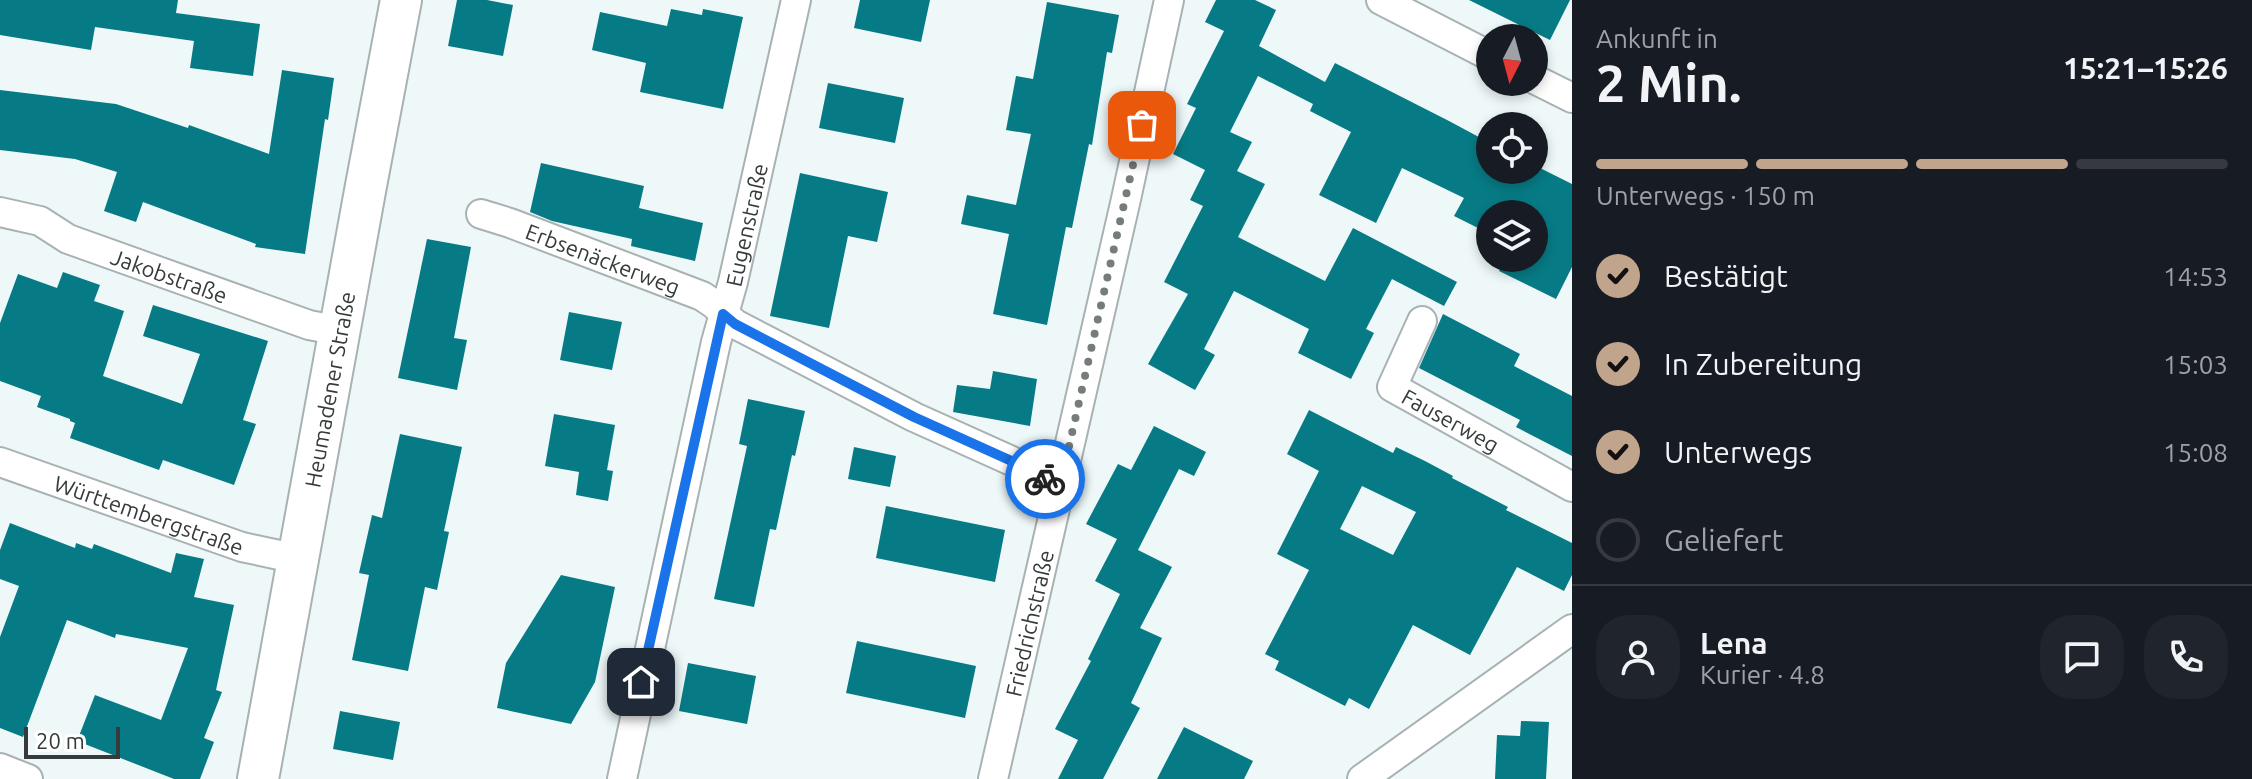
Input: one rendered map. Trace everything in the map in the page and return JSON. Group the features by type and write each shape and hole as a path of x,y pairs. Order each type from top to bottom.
{"main road":[{"name":"Heumadener Straße","path":"258,779 401,0"}],"street":[{"name":"Eugenstraße","path":"622,779 723,314 733,282 796,0"},
{"name":"Friedrichstraße","path":"993,779 1169,0"},
{"path":"1381,0 1476,49"},
{"path":"1548,86 1572,98"},
{"name":"Jakobstraße","path":"0,212 40,221 68,239 309,325 340,331"},
{"name":"Erbsenäckerweg","path":"481,214 702,296 735,324 914,417 1060,486"},
{"name":"Fauserweg","path":"1422,321 1392,387 1572,487"},
{"name":"Württembergstraße","path":"0,462 242,547 298,559"},
{"path":"1362,779 1572,629"},
{"path":"0,768 28,779"}],"building":[{"path":"0,0 178,0 176,13 260,24 253,76 190,68 194,41 95,27 91,50 0,35"},
{"path":"457,0 487,0 513,5 503,56 448,46"},
{"path":"860,0 930,0 921,42 854,28"},
{"path":"1216,0 1255,0 1276,10 1259,46 1325,82 1335,63 1476,135 1476,184 1548,184 1548,172 1572,184 1572,267 1556,299 1501,272 1548,272 1548,200 1476,200 1476,227 1454,216 1464,198 1402,168 1376,223 1319,195 1351,132 1310,111 1313,104 1258,76 1230,132 1252,142 1237,171 1265,184 1238,237 1325,281 1353,228 1457,282 1444,306 1392,279 1366,329 1374,333 1351,379 1298,353 1309,329 1234,291 1204,349 1215,355 1195,390 1148,364 1188,294 1164,282 1203,206 1190,200 1205,170 1173,154 1196,108 1187,104 1224,31 1205,22"},
{"path":"1469,0 1570,0 1550,40 1548,24 1518,24"},
{"path":"1047,2 1119,15 1112,53 1107,52 1092,145 1089,144 1072,228 1066,227 1047,325 993,314 1009,234 961,224 967,195 1016,205 1031,134 1006,130 1016,76 1033,79"},
{"path":"671,9 702,15 703,9 743,17 723,109 640,92 646,63 592,50 600,12 667,26"},
{"path":"282,70 334,78 305,254 255,247 256,244 143,202 136,222 104,211 117,172 75,159 0,150 0,90 116,104 188,128 189,125 269,154"},
{"path":"828,83 904,98 895,143 819,128"},
{"path":"541,163 644,186 639,208 703,223 695,261 631,246 632,239 552,221 530,212"},
{"path":"800,173 888,192 877,242 848,236 829,328 770,316"},
{"path":"427,239 471,247 454,338 467,340 457,390 398,378"},
{"path":"63,272 100,285 94,301 124,311 103,376 182,404 200,354 143,336 153,305 268,341 243,420 256,424 234,485 163,460 159,470 70,438 75,423 37,407 41,396 0,381 0,323 18,274 57,288"},
{"path":"569,312 622,322 612,370 560,360"},
{"path":"1443,314 1520,354 1514,366 1572,396 1572,456 1516,427 1520,420 1419,368"},
{"path":"993,371 1037,379 1030,426 953,412 957,385 990,389"},
{"path":"748,399 805,411 776,530 770,529 754,607 714,599 747,446 739,444"},
{"path":"1309,410 1393,453 1396,447 1425,461 1508,507 1506,510 1572,543 1572,575 1564,591 1517,567 1470,655 1413,625 1369,709 1349,698 1345,706 1275,670 1279,661 1265,654 1309,570 1277,554 1319,471 1287,454","holes":["1362,486 1416,512 1393,555 1340,529"]},
{"path":"554,414 615,425 607,470 613,471 608,501 576,495 579,472 545,466"},
{"path":"1154,426 1206,452 1194,476 1179,469 1138,550 1172,567 1140,628 1162,638 1131,703 1140,708 1103,779 1058,779 1078,740 1055,729 1091,661 1088,659 1120,594 1095,581 1117,539 1086,524 1118,464 1131,470"},
{"path":"400,434 462,447 444,531 449,532 437,590 425,587 408,671 352,660 369,575 359,573 372,515 382,518"},
{"path":"854,447 896,456 890,487 848,479"},
{"path":"886,506 1005,530 995,582 876,558"},
{"path":"10,523 75,548 76,543 92,549 94,544 171,573 176,553 204,559 194,597 234,605 216,690 222,692 204,738 214,742 200,779 174,779 77,741 95,695 161,720 188,648 116,634 115,638 67,620 23,737 0,728 0,637 19,586 0,579 0,550"},
{"path":"561,575 615,587 595,682 571,724 497,708 506,663"},
{"path":"857,641 976,666 965,718 846,693"},
{"path":"688,663 756,676 747,724 679,711"},
{"path":"340,711 400,722 393,760 333,749"},
{"path":"1521,721 1549,722 1546,779 1495,779 1497,735 1520,736"},
{"path":"1184,727 1253,761 1244,779 1157,779"}],"way so far":[{"path":"1045,479 1060,486 1142,125"}],"route":[{"path":"641,682 723,314 735,324 914,417 1045,479"}]}
